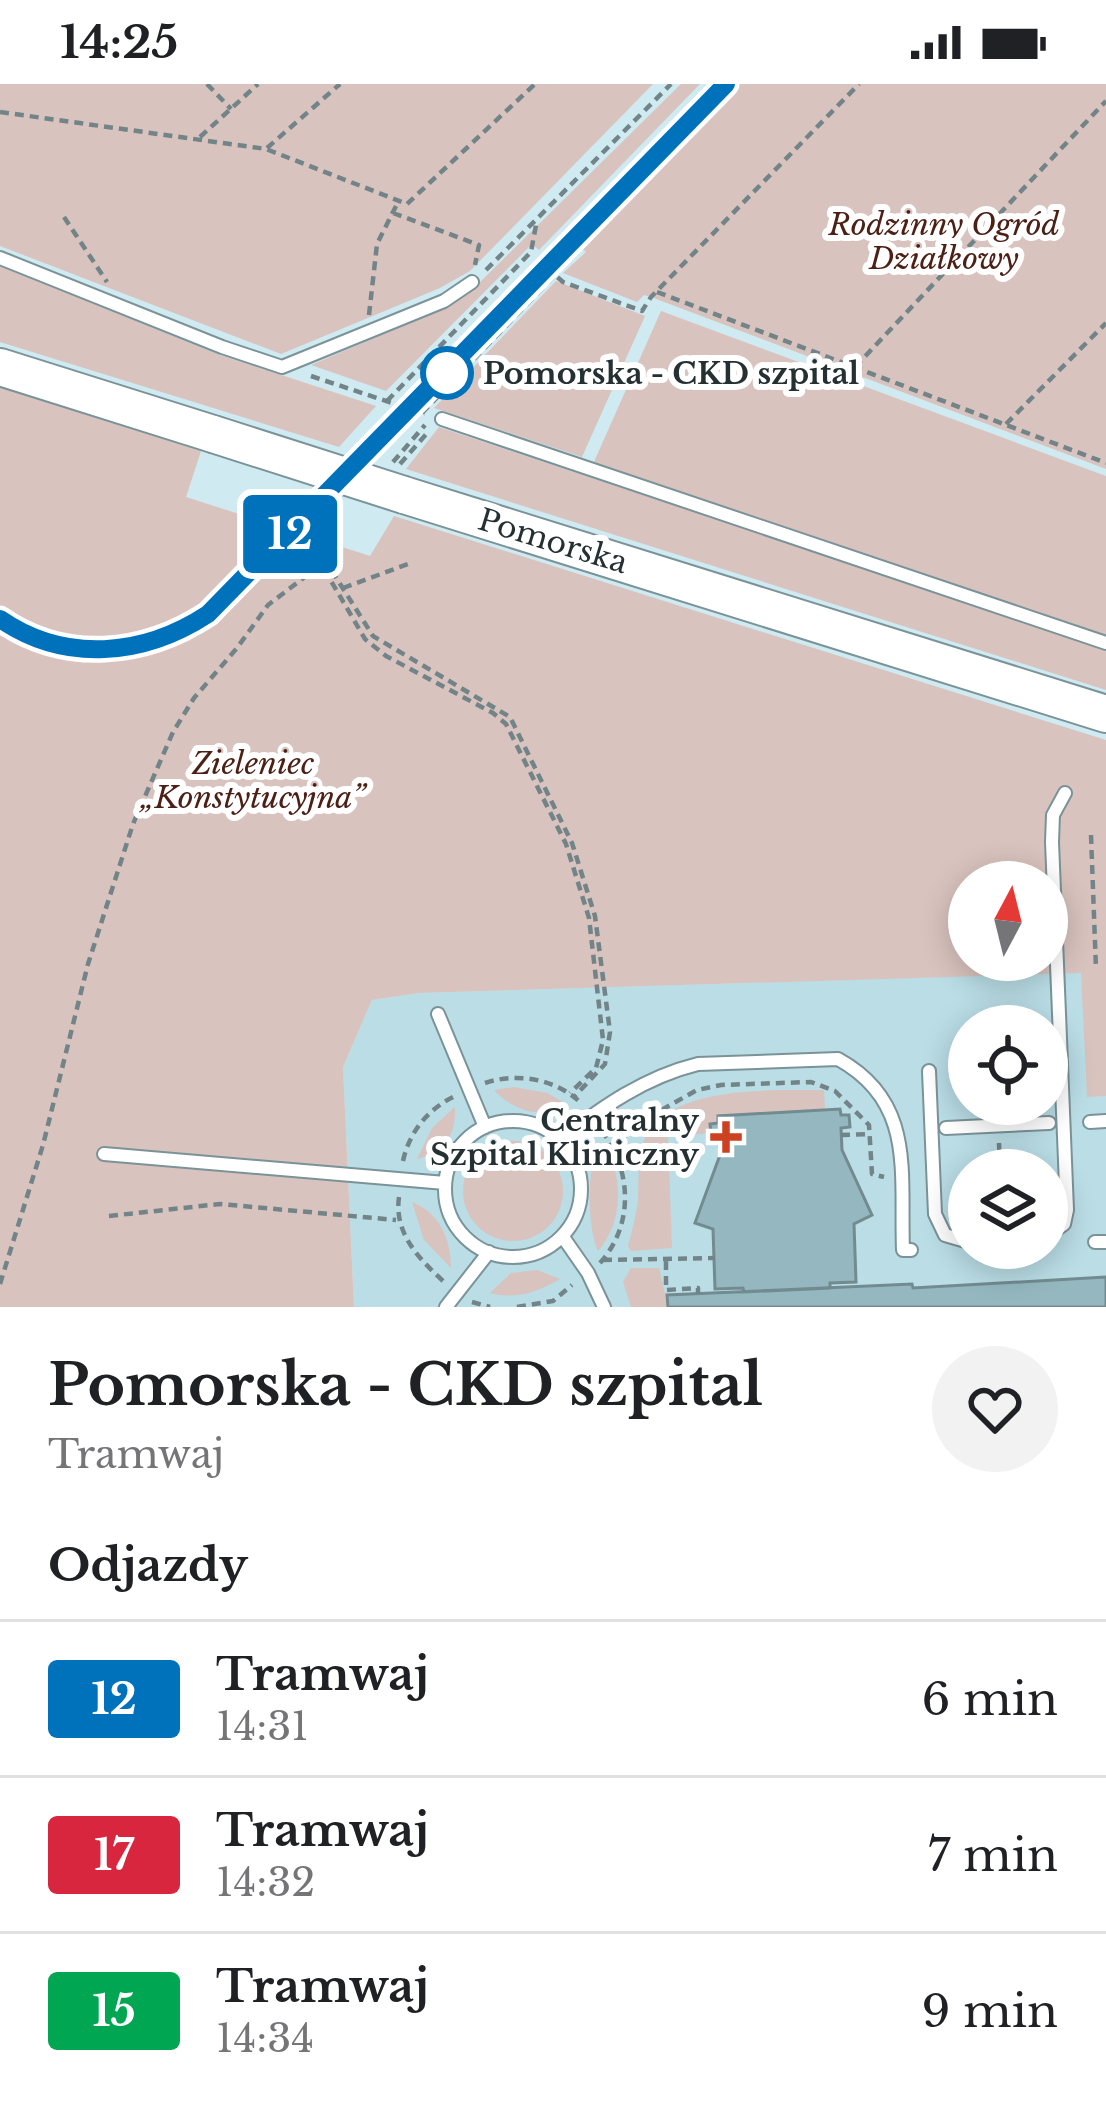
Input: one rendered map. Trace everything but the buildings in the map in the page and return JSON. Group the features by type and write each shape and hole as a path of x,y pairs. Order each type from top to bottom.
{"street":[{"name":"Pomorska","path":"0,367 213,434 397,475 1106,714"}],"lane":[{"path":"0,258 282,367 444,302 472,282"},
{"path":"437,418 1106,643"},
{"path":"1065,793 1053,815 1052,842 1065,1149"},
{"path":"438,1014 485,1127"},
{"path":"560,1140 652,1079 680,1068 829,1058 858,1070 889,1104 901,1130 903,1250 911,1250"},
{"path":"929,1071 935,1214 948,1236"},
{"path":"1090,1121 1106,1121"},
{"path":"524,1122 560,1140 572,1154 581,1190 578,1209 563,1237 525,1256 489,1252 470,1242 447,1205 445,1183 457,1150 485,1127 524,1122"},
{"path":"950,1128 1024,1125"},
{"path":"104,1154 445,1183"},
{"path":"563,1237 604,1307"},
{"path":"446,1307 489,1252"}],"path":[{"path":"207,84 231,109"},
{"path":"198,139 258,84"},
{"path":"266,149 340,84"},
{"path":"0,112 266,149 407,203 535,84"},
{"path":"472,282 671,84"},
{"path":"435,396 555,275 642,311 859,84"},
{"path":"854,367 1106,101"},
{"path":"373,330 368,318 377,244 399,200"},
{"path":"393,213 479,245 472,282"},
{"path":"64,217 109,285 104,298"},
{"path":"387,401 531,252 536,221"},
{"path":"658,292 1106,463"},
{"path":"1006,424 1106,322"},
{"path":"282,367 437,418 397,475"},
{"path":"326,540 325,561 365,639 506,724 566,844 589,918 603,1040 596,1069 571,1094"},
{"path":"325,561 358,616 388,648 510,718 572,843 595,916 610,1032 605,1064 571,1094"},
{"path":"0,1284 43,1145 88,964 133,824 173,732 268,604 325,561"},
{"path":"343,588 408,564"},
{"path":"1091,835 1096,969"},
{"path":"613,1145 676,1100 721,1085 811,1082 825,1085 850,1102 872,1134 872,1174 884,1177 884,1195"},
{"path":"517,1307 556,1304 603,1260 619,1234 626,1197 621,1163 613,1145 571,1094"},
{"path":"998,1126 999,1149"},
{"path":"841,1135 872,1134"},
{"path":"109,1216 220,1204 396,1220"},
{"path":"603,1260 715,1258"},
{"path":"666,1261 666,1290 698,1288 698,1294"}],"shaded area":[{"name":"Centralny Szpital Kliniczny","path":"1106,972 1106,1307 354,1307 343,1067 372,1000 419,993 948,977 948,981 1068,981 1068,973"}],"green space":[{"path":"0,84 653,84 470,271 281,354 0,246"},
{"path":"681,84 700,84 539,250 532,244 386,391 311,365 447,307 476,286"},
{"name":"Rodzinny Ogród Działkowy","path":"738,84 1106,84 1106,469 651,297 644,295 637,302 563,273 586,252 580,246"},
{"path":"0,266 220,355 376,406 339,447 0,342"},
{"path":"556,281 645,316 582,457 434,408"},
{"path":"661,311 1106,476 1106,637 593,464"},
{"name":"Zieleniec „Konstytucyjna”","path":"0,387 201,451 186,497 370,556 394,516 1106,740 1106,1096 1087,1097 1081,973 1068,973 1068,861 948,861 948,977 419,993 372,1000 343,1067 354,1307 0,1307"},
{"path":"439,427 1106,649 1106,690 406,469"},
{"path":"514,1087 547,1093 570,1106 529,1111 494,1090"},
{"path":"824,1090 825,1110 710,1124 711,1133 668,1137 672,1248 631,1251 641,1150 655,1124 674,1110 723,1094"},
{"path":"455,1107 447,1141 417,1159 432,1128"},
{"path":"513,1141 541,1149 555,1163 563,1191 555,1219 541,1233 513,1241 485,1233 471,1219 463,1191 471,1163 485,1149"},
{"path":"600,1142 614,1167 618,1196 613,1226 598,1251 590,1196 592,1164"},
{"path":"412,1202 430,1213 442,1229 451,1268 424,1240"},
{"path":"631,1268 659,1268 668,1307 631,1307 623,1282"},
{"path":"537,1270 560,1279 526,1294 490,1293 511,1273"}],"tram line":[{"path":"0,619 51,643 104,649 158,639 208,614 726,84"},
{"name":"12","path":"0,619 44,641 104,650 161,639 208,614 726,84"}],"place":[{"name":"Pomorska - CKD szpital","path":"447,373"},
{"name":"Centralny Szpital Kliniczny","path":"726,1137"}]}
